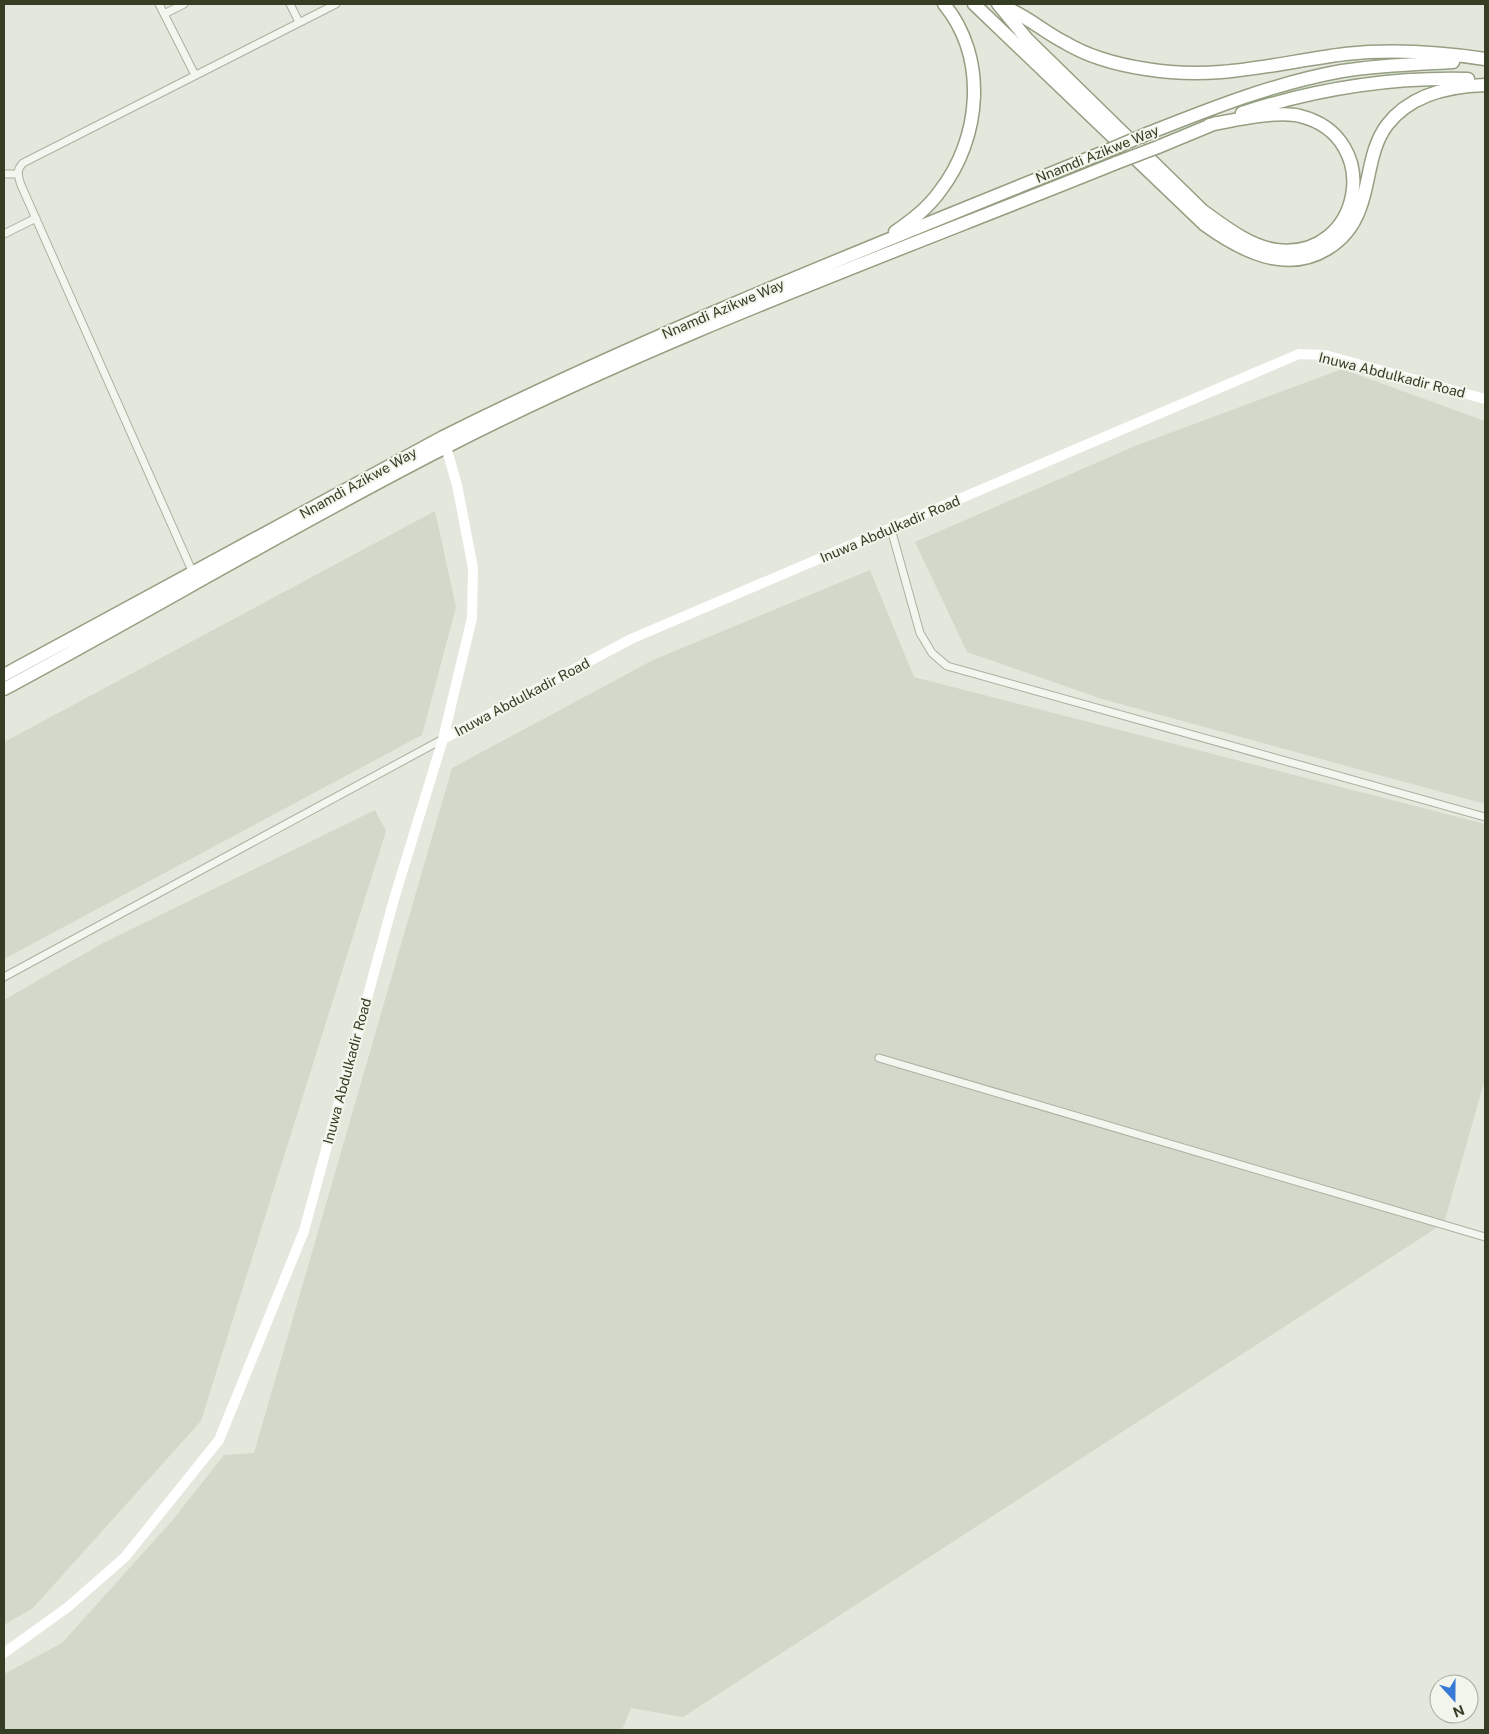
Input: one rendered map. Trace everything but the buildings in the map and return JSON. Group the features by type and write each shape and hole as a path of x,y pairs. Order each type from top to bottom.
{"highway":[{"path":"876,245 912,220 940,191 958,162 971,126 974,76 965,41 944,4"},
{"path":"974,4 1205,225 1255,254 1291,261 1320,254 1334,245 1353,224 1360,209 1379,139 1386,126 1397,114 1407,106 1436,92 1454,87 1485,85"},
{"path":"999,4 1066,44 1104,59 1144,69 1175,73 1246,71 1379,51 1421,52 1485,59"},
{"path":"999,4 1027,39 1202,211 1234,232 1256,244 1275,250 1294,250 1311,245 1326,237 1342,224 1354,191 1353,173 1348,154 1342,143 1330,130 1316,121 1298,115 1243,119 1209,125"},
{"name":"Nnamdi Azikwe Way","path":"4,676 193,573 573,374 712,312 1234,99 1341,71 1374,66 1455,61 1485,63"},
{"name":"Nnamdi Azikwe Way","path":"4,689 444,442 696,332 1209,125 1268,105 1341,88 1408,81 1485,80"}],"street":[{"path":"159,4 195,75"},
{"path":"164,14 184,4"},
{"path":"290,4 299,22"},
{"path":"193,573 36,218 18,174 18,168 23,163 336,4"},
{"path":"4,174 18,174"},
{"path":"4,234 36,218"},
{"name":"Inuwa Abdulkadir Road","path":"4,1653 68,1607 125,1557 219,1440 304,1231 394,899 443,739 631,640 1299,354 1325,355 1485,399"},
{"path":"4,977 443,739 472,618 473,568 457,485 444,442"},
{"path":"891,529 920,633 932,653 947,666 1485,817"},
{"path":"879,1058 1485,1237"}],"shaded area":[{"path":"1342,369 1485,421 1485,804 1102,699 967,652 915,542 1135,446"},
{"path":"435,511 456,607 422,735 4,959 4,742"},
{"path":"870,570 914,677 1485,824 1485,1079 1444,1223 683,1717 631,1708 622,1730 4,1730 4,1674 62,1643 171,1522 224,1455 254,1453 452,768 653,660"},
{"path":"375,810 386,831 201,1421 33,1608 4,1625 4,1000 103,943"}]}
